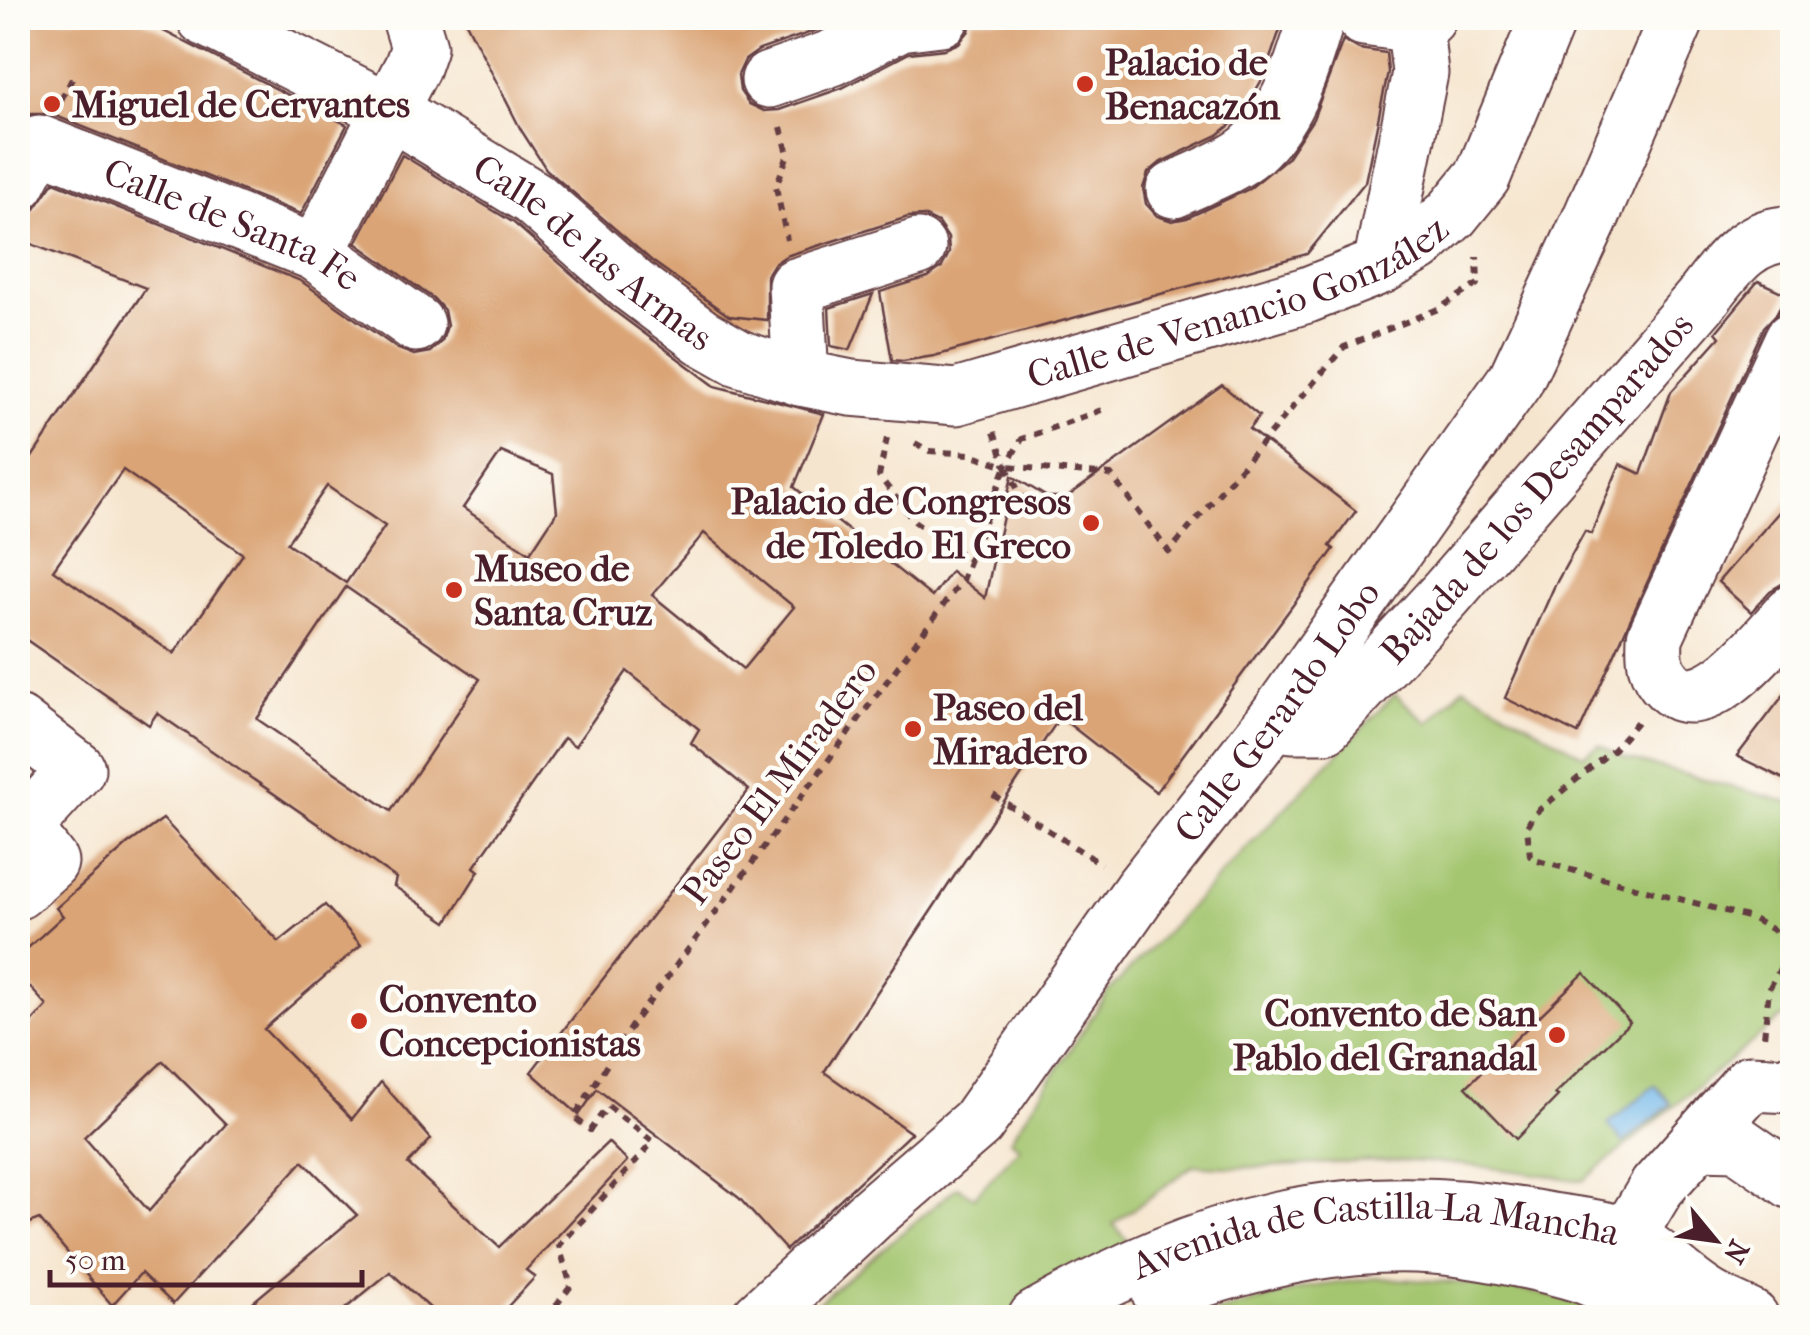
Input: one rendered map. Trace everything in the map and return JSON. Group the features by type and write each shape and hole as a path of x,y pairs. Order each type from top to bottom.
{"street":[{"name":"Calle de las Armas","path":"205,18 390,111 533,198 632,286 702,337 739,358 800,378"},
{"path":"316,253 420,47 410,18"},
{"path":"1174,190 1249,152 1280,118 1317,18"},
{"name":"Calle de Venancio González","path":"800,378 851,388 956,397 1306,295 1382,266 1420,244 1452,214 1482,176 1548,18"},
{"name":"Calle Gerardo Lobo","path":"759,1318 977,1123 1141,890 1277,718 1516,379 1677,18"},
{"path":"769,80 832,58 913,19"},
{"path":"1382,266 1420,73 1405,20"},
{"name":"Calle de Santa Fe","path":"28,163 316,253 416,324"},
{"name":"Bajada de los Desamparados","path":"1277,718 1292,726 1325,725 1446,594 1701,300 1738,252 1772,234 1792,234"},
{"path":"800,378 796,286 918,247"},
{"path":"1792,340 1655,637 1654,661 1659,675 1674,691 1692,696 1713,690 1735,674 1792,613"},
{"path":"18,724 77,769 21,831 50,862 18,890"},
{"path":"1627,1236 1657,1187 1750,1083 1778,1064"},
{"path":"1698,1142 1737,1143 1792,1181"},
{"name":"Avenida de Castilla-La Mancha","path":"1036,1318 1114,1275 1179,1246 1257,1222 1373,1204 1440,1205 1499,1212 1627,1236 1730,1308"},
{"name":"Avenida de Castilla-La Mancha","path":"1102,1318 1202,1278 1330,1248 1367,1246 1459,1249 1579,1274 1630,1292 1730,1308"}],"path":[{"path":"769,80 788,154 776,187"},
{"path":"930,452 970,454 1006,466 1111,474 1169,552 1344,348 1438,310 1478,284 1476,246"},
{"path":"994,429 1006,466 1032,518"},
{"path":"889,430 879,476 914,521 970,560"},
{"name":"Paseo El Miradero","path":"546,1318 571,1286 559,1246 653,1142 608,1106 590,1130 574,1118 632,1025 962,580 1006,466 1022,438"},
{"path":"1614,749 1533,815 1527,827 1530,856 1751,918 1772,930 1786,946 1783,963 1769,989 1778,1064"},
{"path":"993,795 1112,872"}],"green space":[{"path":"1464,687 1583,755 1599,745 1627,759 1792,803 1792,1015 1780,1019 1583,1181 1424,1162 1194,1165 1113,1224 1130,1244 1015,1317 799,1318 957,1187 974,1197 1020,1147 1010,1140 1109,991 1395,694 1428,723"},
{"path":"1376,1278 1527,1291 1616,1317 1198,1318 1308,1287"}],"water":[{"path":"1655,1085 1671,1104 1623,1143 1608,1124"}],"building":[{"path":"18,18 138,18 347,125 301,214 51,114 30,114 18,108"},
{"path":"464,18 842,18 759,50 745,60 738,75 740,91 749,104 764,111 779,110 842,88 909,53 945,49 959,43 969,31 972,19 1284,18 1264,76 1241,116 1218,135 1161,162 1148,173 1143,188 1146,204 1157,216 1172,221 1249,189 1287,158 1313,119 1343,40 1359,49 1386,53 1388,72 1365,182 1307,254 934,356 903,361 892,360 880,292 928,277 942,267 949,253 948,238 938,223 924,216 908,217 786,256 767,275 767,320 729,316 652,261 546,169 521,130"},
{"path":"402,155 514,223 613,310 715,386 824,414 794,487 932,597 951,571 985,598 1012,476 1047,497 1067,497 1222,385 1259,416 1249,429 1356,511 1330,546 1334,549 1156,792 1060,717 824,1072 911,1133 786,1250 739,1198 597,1089 579,1115 531,1072 749,790 691,743 699,729 627,671 575,746 564,738 474,867 479,871 447,922 394,886 396,878 157,713 149,725 18,634 18,478 146,288 18,239 23,213 35,209 54,182 301,281 398,349 414,355 430,352 442,341 447,326 444,310 356,243","holes":["501,452 553,474 557,512 530,553 463,508","123,470 243,554 174,654 53,570","327,486 385,526 346,583 287,543","704,533 794,607 743,669 652,595","346,587 480,679 391,811 257,719"]},
{"path":"1758,281 1786,294 1777,313 1764,327 1578,734 1505,698 1554,587 1585,531 1591,534 1620,464 1641,474 1671,392 1720,337 1716,332"},
{"path":"873,294 850,350 831,346 829,308"},
{"path":"1792,497 1792,583 1770,591 1751,612 1718,582"},
{"path":"1792,684 1792,783 1737,756"},
{"path":"163,819 279,942 325,905 361,945 264,1029 352,1119 381,1082 431,1139 408,1164 499,1247 608,1142 627,1161 526,1270 535,1277 497,1318 441,1318 390,1272 334,1318 234,1318 357,1215 303,1161 173,1304 141,1273 112,1305 39,1219 18,1228 18,1038 47,1006 18,974 18,957 63,916 56,908 128,844","holes":["163,1061 226,1124 149,1211 84,1137"]},
{"path":"1584,973 1630,1022 1555,1094 1558,1096 1516,1139 1466,1087"}],"place":[{"name":"Palacio de Benacazón","path":"1085,84"},
{"name":"Miguel de Cervantes","path":"52,104"},
{"name":"Palacio de Congresos de Toledo El Greco","path":"1091,523"},
{"name":"Museo de Santa Cruz","path":"454,590"},
{"name":"Paseo del Miradero","path":"913,729"},
{"name":"Convento Concepcionistas","path":"359,1021"},
{"name":"Convento de San Pablo del Granadal","path":"1557,1035"}]}
